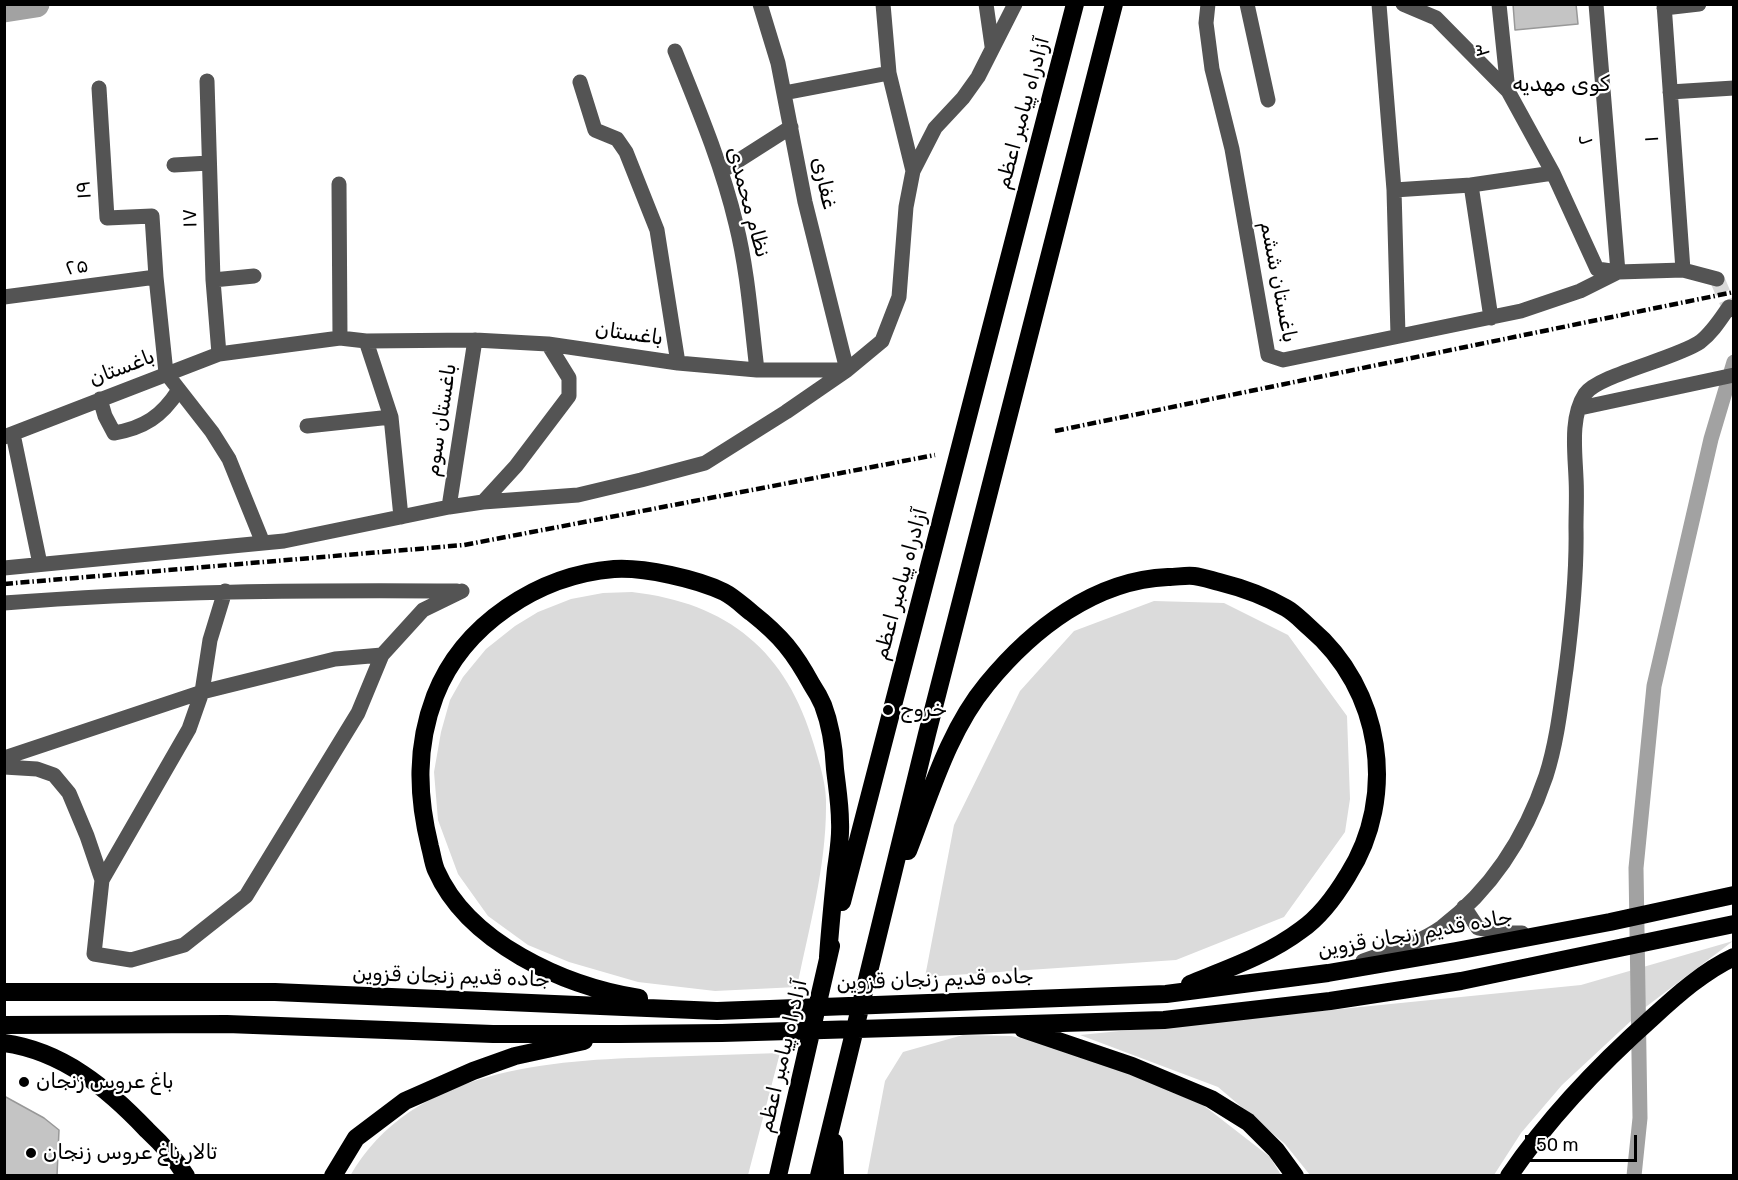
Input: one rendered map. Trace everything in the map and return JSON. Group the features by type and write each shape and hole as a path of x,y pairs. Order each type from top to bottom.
{"highway":[{"name":"آزادراه پیامبر اعظم","path":"778,1176 828,957 1075,4"},
{"path":"819,1176 930,723 1114,4"},
{"path":"717,1011 614,994 554,972 508,950 467,915 448,891 436,869 420,797 419,764 435,696 451,666 471,638 496,616 553,582 616,569 675,575 726,592 790,646 823,705 833,742 841,824 828,957"},
{"path":"882,917 957,731 986,685 1020,647 1059,615 1106,590 1152,578 1194,576 1245,588 1288,609 1323,639 1352,676 1369,716 1378,761 1375,813 1360,856 1335,895 1302,930 1253,958 1166,994"},
{"name":"جاده قدیم زنجان قزوین","path":"4,992 275,992 717,1011 1166,994 1328,973 1610,922 1734,896"},
{"path":"4,1025 227,1024 493,1034 620,1034 1164,1020 1330,1001 1461,981 1734,924"},
{"path":"1509,1176 1565,1102 1612,1054 1677,995 1734,957"},
{"path":"1012,1025 1132,1066 1211,1099 1248,1122 1276,1150 1295,1176"},
{"path":"333,1176 356,1138 405,1101 473,1071 515,1056 620,1034"},
{"path":"4,1044 24,1046 65,1063 90,1078 119,1100 176,1159 186,1176"},
{"path":"834,1120 835,1176"}],"street":[{"name":"غفاری","path":"760,4 778,63 805,202 847,370"},
{"path":"883,4 889,73 913,171"},
{"path":"986,4 992,46"},
{"path":"4,568 284,541 449,507 483,502 578,495 705,463 847,370 882,341 899,297 906,207 913,171 935,128 963,98 978,77 1015,4"},
{"name":"باغستان ششم","path":"1208,4 1206,23 1212,69 1232,149 1268,355 1283,360 1521,311 1580,291 1618,272"},
{"path":"1379,4 1394,190 1398,335"},
{"name":"۳","path":"1499,4 1508,91"},
{"name":"۲","path":"1596,4 1618,272"},
{"path":"1664,6 1699,4"},
{"path":"1249,5 1268,100"},
{"path":"1404,5 1436,18 1508,91 1553,173 1597,269 1618,272 1683,270 1717,279"},
{"name":"۱","path":"1664,6 1683,270"},
{"name":"نظام محمدی","path":"675,51 722,171 737,225 746,276 757,370"},
{"path":"784,93 889,73"},
{"name":"۱۷","path":"207,81 213,279 219,354"},
{"path":"580,82 595,130 617,139 626,152 657,230 678,363"},
{"name":"۱۹","path":"99,88 107,218 152,216 156,277"},
{"path":"1670,92 1734,88"},
{"path":"722,171 790,127"},
{"path":"174,165 209,163"},
{"path":"1394,190 1471,185 1553,173"},
{"path":"339,184 340,338"},
{"path":"1471,185 1491,318"},
{"path":"213,279 254,276"},
{"path":"156,277 166,373 212,432 229,459 263,543"},
{"name":"۲۵","path":"4,297 156,277"},
{"path":"1328,973 1419,941 1442,927 1484,889 1508,858 1546,775 1564,679 1577,573 1573,432 1585,394 1598,382 1678,354 1700,342 1714,328 1729,307 1734,310"},
{"name":"باغستان","path":"9,435 219,354 340,338 366,341 475,340 548,344 678,363 757,370 847,370"},
{"name":"باغستان سوم","path":"449,507 475,340"},
{"path":"366,341 391,417 401,517"},
{"path":"483,502 516,466 569,396 569,378 548,344"},
{"path":"1580,408 1734,375"},
{"path":"100,399 105,416 114,433 130,430 157,416 167,408 178,391"},
{"path":"307,426 391,417"},
{"path":"9,435 40,564"},
{"path":"4,603 225,591 462,591 423,610 382,655 358,713 246,896 184,945 130,960 94,954 102,880 189,729 202,692 210,640 225,591"},
{"path":"4,758 202,692 335,659 382,655"},
{"path":"4,767 37,769 54,775 69,793 102,880"},
{"path":"1464,907 1478,928 1504,933 1551,933"}],"shaded area":[{"path":"632,592 697,607 725,620 749,637 770,658 788,683 802,712 823,776 826,807 820,875 797,987 715,991 638,982 569,962 528,945 488,916 458,874 438,820 434,772 441,732 450,700 463,677 486,649 515,626 538,612 571,599 603,593"},
{"path":"1154,601 1224,603 1288,635 1347,716 1350,799 1345,832 1284,917 1176,960 925,977 954,825 1020,691 1074,631"},
{"path":"1733,941 1647,1006 1562,1085 1521,1133 1494,1175 1310,1175 1285,1144 1218,1087 1080,1035 1581,985"},
{"path":"963,1035 1011,1036 1044,1043 1111,1066 1203,1105 1270,1157 1281,1175 867,1176 885,1081 903,1052"},
{"path":"780,1053 748,1175 350,1176 377,1140 409,1112 446,1092 487,1077 530,1067 574,1062"}],"building":[{"path":"1513,4 1576,4 1578,24 1515,30"},
{"name":"تالار باغ عروس زنجان","path":"4,1096 44,1118 59,1130 57,1176 4,1176"}],"waterway":[{"path":"4,9 36,4"},
{"path":"1634,1176 1640,1118 1636,868 1654,686 1711,439 1734,362"}],"tunnel":[{"path":"1717,279 1729,307"}],"railway":[{"path":"1055,431 1734,292"},
{"path":"4,584 464,545 935,455"}],"place":[{"name":"خروج","path":"888,710"},
{"name":"باغ عروس زنجان","path":"24,1082"},
{"name":"تالار باغ عروس زنجان","path":"31,1153"}],"district":[{"name":"کوی مهدیه","path":"1561,85"}]}
